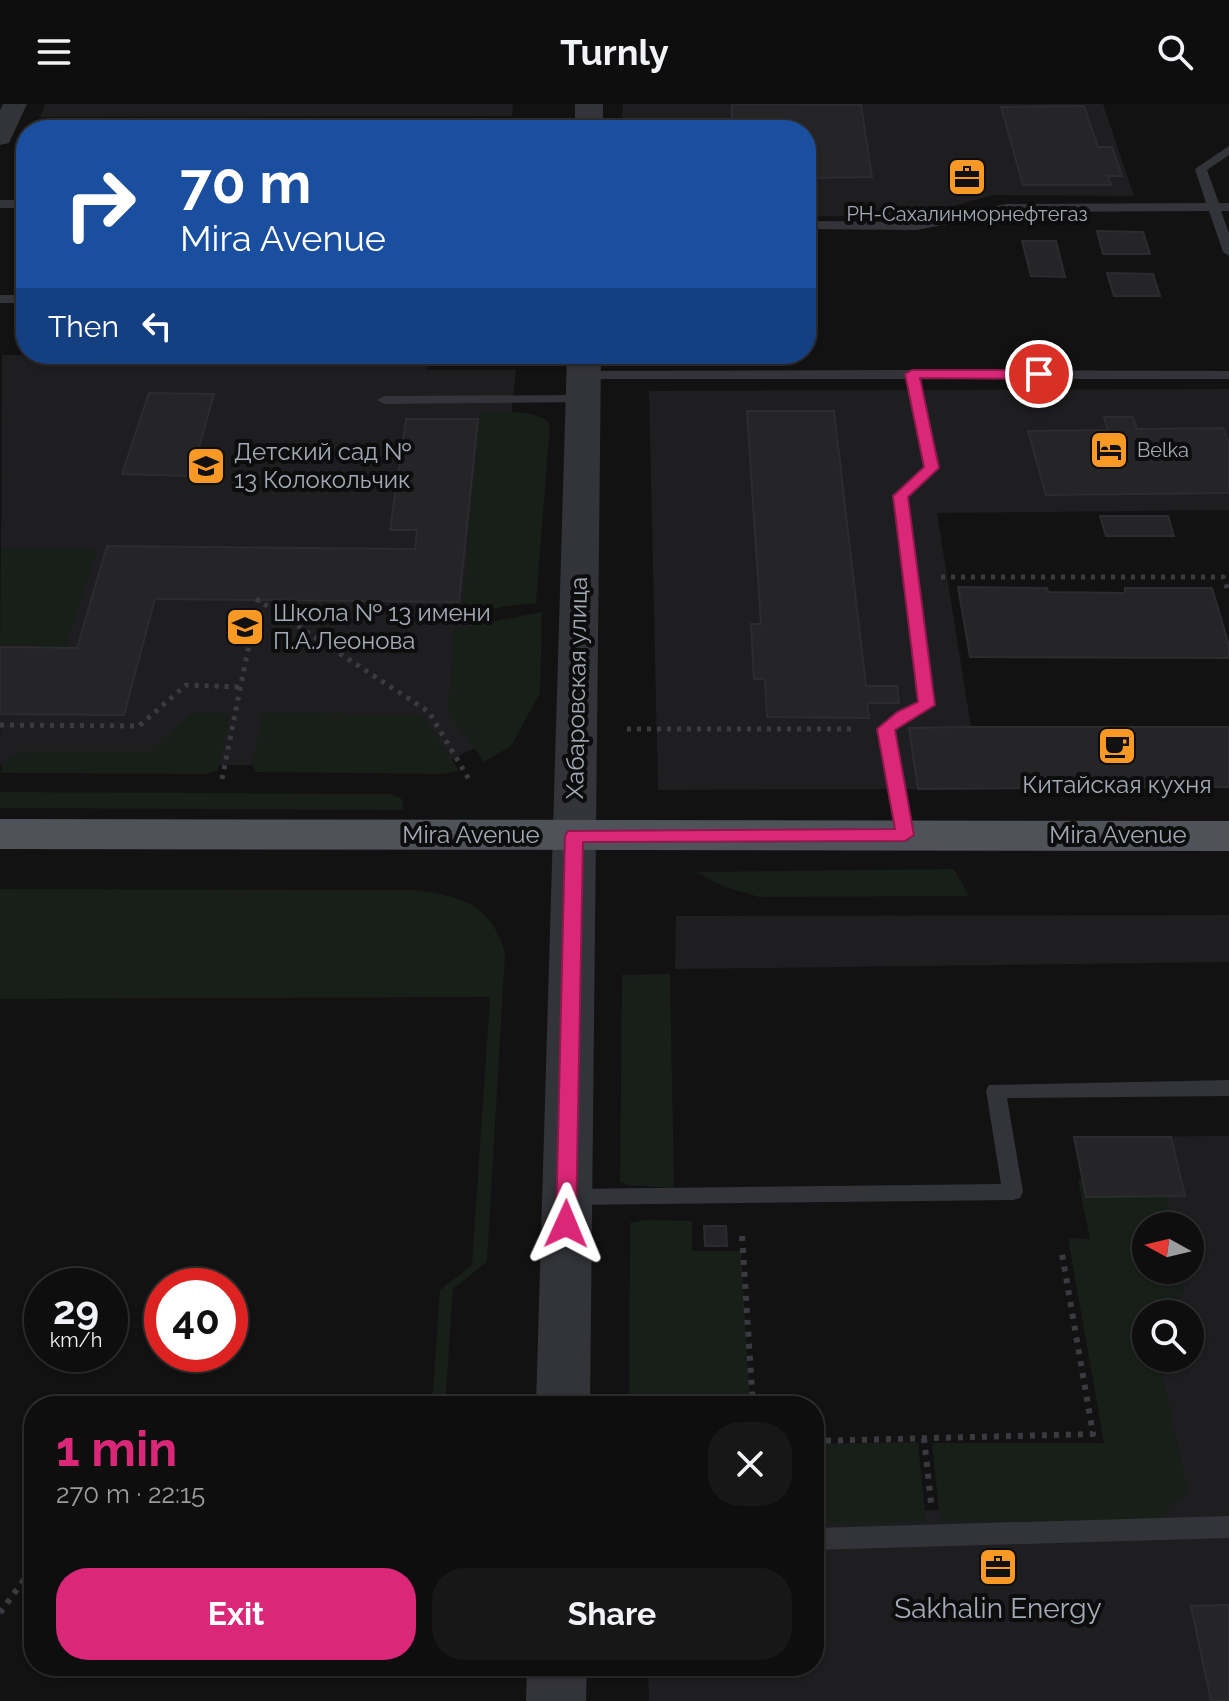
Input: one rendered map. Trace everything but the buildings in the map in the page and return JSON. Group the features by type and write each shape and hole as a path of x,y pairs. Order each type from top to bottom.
{"main road":[{"name":"Mira Avenue","path":"0,834 1229,836"}],"street":[{"path":"0,138 15,104"},
{"name":"Хабаровская улица","path":"563,1396 584,376"},
{"path":"556,1701 557,1676"}],"lane":[{"path":"1229,150 1201,169 1229,252"},
{"path":"816,225 917,226 1006,208 1229,207"},
{"path":"905,835 886,729 903,715 927,705 900,496 931,468 912,374"},
{"path":"384,400 584,376 1229,375"},
{"path":"566,1197 1013,1192 996,1090 1229,1088"},
{"path":"824,1539 1229,1527"}],"path":[{"path":"910,577 1223,577 1229,593"},
{"path":"222,779 258,600 429,712 470,781"},
{"path":"0,725 139,726 186,685 241,687"},
{"path":"627,729 886,729"},
{"path":"742,1236 752,1396"},
{"path":"824,1441 1093,1434 1061,1248"},
{"path":"924,1438 934,1535"},
{"path":"0,1613 24,1580"}],"shaded area":[{"path":"45,104 513,104 512,116 40,117"},
{"name":"РН-Сахалинморнефтегаз","path":"623,104 1103,104 1134,196 993,195 915,217 816,216 816,120 622,120"},
{"name":"Школа № 13 имени П.А.Леонова","path":"2,355 16,355 16,364 427,364 427,370 516,370 477,747 440,765 0,765"},
{"path":"1229,389 1229,510 937,513 971,727 918,789 658,790 649,391"},
{"path":"527,413 550,424 536,603 501,607 455,621 456,610 460,610 463,603 479,414"},
{"path":"1,549 97,550 65,651 0,650"},
{"path":"542,612 540,693 511,746 484,762 448,713 454,629"},
{"path":"192,712 230,713 218,770 208,774 0,773 2,765 20,751 150,751"},
{"path":"263,713 422,714 459,771 441,774 255,772 252,765"},
{"path":"0,792 390,794 402,799 404,810 0,808"},
{"path":"954,869 969,896 759,897 725,887 696,872"},
{"path":"0,889 416,890 461,900 483,914 492,924 505,953 487,1262 453,1289 446,1396 433,1396 440,1290 472,1265 490,997 0,999"},
{"path":"1229,915 1229,962 675,969 676,916"},
{"path":"670,974 674,1188 627,1185 620,1182 622,975"},
{"name":"Sakhalin Energy","path":"1229,1136 1229,1701 649,1701 648,1676 824,1676 824,1513 1171,1505 1134,1372 1204,1372 1204,1300 1132,1300 1132,1365 1089,1211 1074,1137"},
{"path":"1078,1179 1164,1181 1170,1212 1132,1212 1132,1284 1183,1284 1184,1291 1177,1300 1132,1300 1132,1372 1162,1372 1188,1492 1166,1509 1167,1523 940,1522 932,1443 1104,1443 1068,1238 1090,1239"},
{"path":"645,1220 692,1221 692,1251 741,1251 749,1396 629,1396 630,1223"},
{"path":"918,1442 926,1522 824,1522 824,1444"}],"place":[{"name":"РН-Сахалинморнефтегаз","path":"967,177"},
{"name":"Belka","path":"1109,450"},
{"name":"Детский сад № 13 Колокольчик","path":"206,466"},
{"name":"Школа № 13 имени П.А.Леонова","path":"245,627"},
{"name":"Китайская кухня","path":"1117,746"},
{"name":"Sakhalin Energy","path":"998,1567"}],"route":[{"path":"566,1224 574,836 905,835 886,729 903,715 927,705 900,496 931,468 912,374 1039,374"}]}
